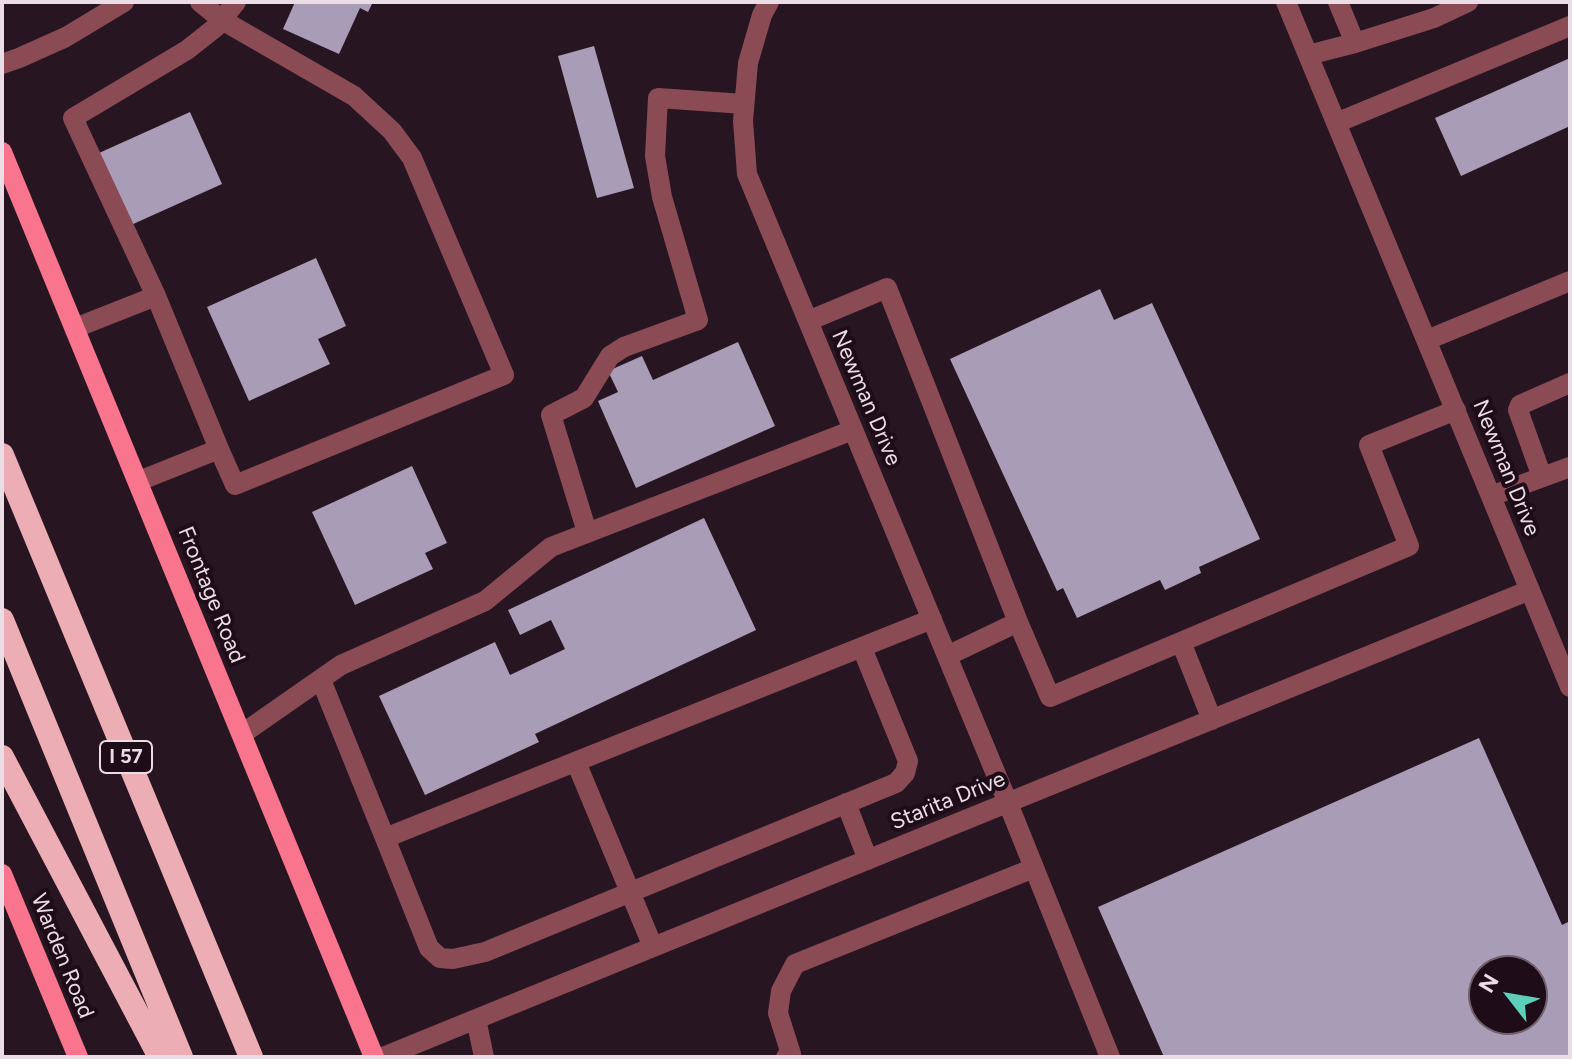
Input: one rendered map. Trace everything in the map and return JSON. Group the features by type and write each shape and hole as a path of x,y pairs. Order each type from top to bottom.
{"highway":[{"name":"I 57","path":"2,455 251,1057"},
{"name":"I 57","path":"2,620 181,1057"},
{"path":"2,757 160,1057"}],"main road":[{"name":"Frontage Road","path":"2,152 374,1057"},
{"name":"Warden Road","path":"2,874 78,1057"}],"street":[{"path":"2,64 66,37 124,2"},
{"path":"200,2 222,20 354,96 392,131 412,158 504,375 235,485 156,296 73,118 187,50 222,20 236,2"},
{"name":"Newman Drive","path":"769,2 748,63 743,121 747,174 1110,1057"},
{"name":"Newman Drive","path":"1286,2 1570,687"},
{"path":"1338,2 1355,43"},
{"path":"1308,55 1434,18 1468,2"},
{"path":"1336,123 1570,26"},
{"path":"587,532 551,415 584,398 610,356 624,347 698,320 662,197 655,156 658,98 744,104"},
{"path":"1427,340 1570,281"},
{"path":"808,321 887,288 1050,697 1409,546 1369,445 1456,410"},
{"path":"75,328 156,296"},
{"path":"1542,477 1518,410 1520,405 1570,383"},
{"path":"242,734 341,665 485,601 551,547 853,430"},
{"path":"139,481 219,449"},
{"path":"1491,496 1570,467"},
{"name":"Starita Drive","path":"383,1057 1530,590"},
{"path":"385,838 932,619"},
{"path":"947,656 1018,622"},
{"path":"1181,642 1212,720"},
{"path":"321,680 429,948 440,958 453,959 485,952 896,783 905,773 908,761 862,648"},
{"path":"576,762 653,947"},
{"path":"846,803 868,860"},
{"path":"789,1056 778,1013 781,991 795,964 1034,868"},
{"path":"476,1019 484,1057"}],"building":[{"path":"295,2 373,2 368,12 360,8 339,54 283,29"},
{"path":"594,46 634,188 597,198 558,56"},
{"path":"1570,58 1570,126 1461,176 1435,118"},
{"path":"190,112 222,184 131,225 99,153"},
{"path":"316,258 346,326 318,339 330,364 249,401 207,307"},
{"path":"1100,289 1114,320 1152,303 1260,539 1199,567 1201,573 1165,590 1160,580 1077,618 1063,588 1057,591 950,359"},
{"path":"738,342 775,426 636,488 598,401 618,392 608,371 642,356 653,380"},
{"path":"412,466 447,543 425,553 433,569 355,605 312,512"},
{"path":"704,518 756,630 535,734 539,742 425,795 379,696 495,642 510,675 565,649 551,620 520,635 508,610"},
{"path":"1479,738 1562,925 1570,921 1570,1057 1164,1057 1098,907"}]}
